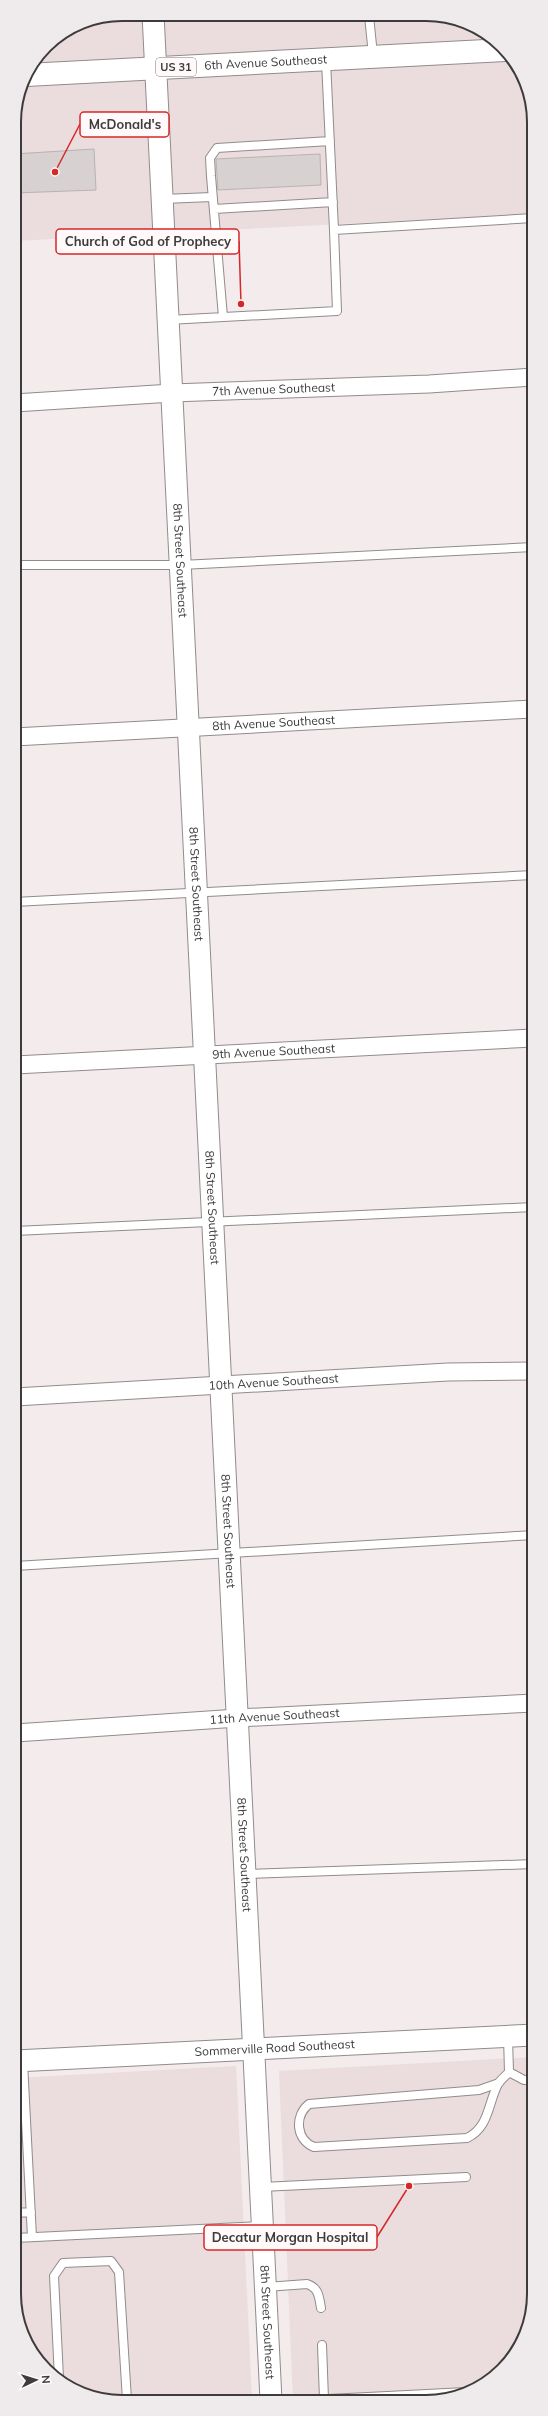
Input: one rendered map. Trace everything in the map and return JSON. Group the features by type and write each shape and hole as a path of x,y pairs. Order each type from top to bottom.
{"main road":[{"name":"6th Avenue Southeast","path":"34,75 496,50"}],"street":[{"name":"8th Street Southeast","path":"154,21 271,2395"},
{"name":"7th Avenue Southeast","path":"21,403 172,393 429,384 527,377"},
{"name":"8th Avenue Southeast","path":"21,737 527,709"},
{"name":"9th Avenue Southeast","path":"21,1065 527,1038"},
{"name":"10th Avenue Southeast","path":"21,1397 448,1372 527,1371"},
{"name":"11th Avenue Southeast","path":"21,1733 238,1718 527,1703"},
{"name":"Sommerville Road Southeast","path":"21,2061 527,2035"}],"lane":[{"path":"370,21 373,56"},
{"path":"168,320 337,311 326,59"},
{"path":"223,317 210,158 217,148 330,141"},
{"path":"162,199 212,197"},
{"path":"214,209 333,202"},
{"path":"334,230 527,218"},
{"path":"21,565 181,565 527,547"},
{"path":"21,902 527,875"},
{"path":"21,1231 527,1207"},
{"path":"21,1566 527,1535"},
{"path":"245,1874 527,1864"},
{"path":"499,2083 479,2090 309,2104 303,2109 300,2115 300,2134 307,2144 314,2147 467,2138 476,2134 487,2116 499,2083 509,2072 508,2036"},
{"path":"509,2072 524,2080 527,2080"},
{"path":"21,2086 32,2237"},
{"path":"261,2187 466,2177"},
{"path":"21,2213 31,2212"},
{"path":"21,2238 263,2226"},
{"path":"60,2373 54,2276 63,2263 111,2261 119,2272 127,2395"},
{"path":"266,2287 307,2284 313,2286 318,2293 321,2308"},
{"path":"321,2395 322,2346"}],"shaded area":[{"path":"116,21 432,21 452,24 465,29 487,42 502,55 517,77 524,96 527,122 527,214 21,241 21,116 24,96 38,66 46,55 66,38 96,24"},
{"path":"527,2057 527,2300 524,2320 517,2339 502,2361 471,2385 452,2392 426,2395 293,2395 279,2071"},
{"path":"236,2066 252,2395 116,2395 102,2393 83,2387 61,2374 56,2370 56,2360 45,2360 38,2350 31,2339 24,2320 21,2294 21,2078"}],"building":[{"path":"94,149 96,190 21,193 21,154"},
{"path":"320,154 321,185 218,190 216,159"}],"place":[{"name":"McDonald's","path":"55,172"},
{"name":"Church of God of Prophecy","path":"241,304"},
{"name":"Decatur Morgan Hospital","path":"409,2186"}]}
